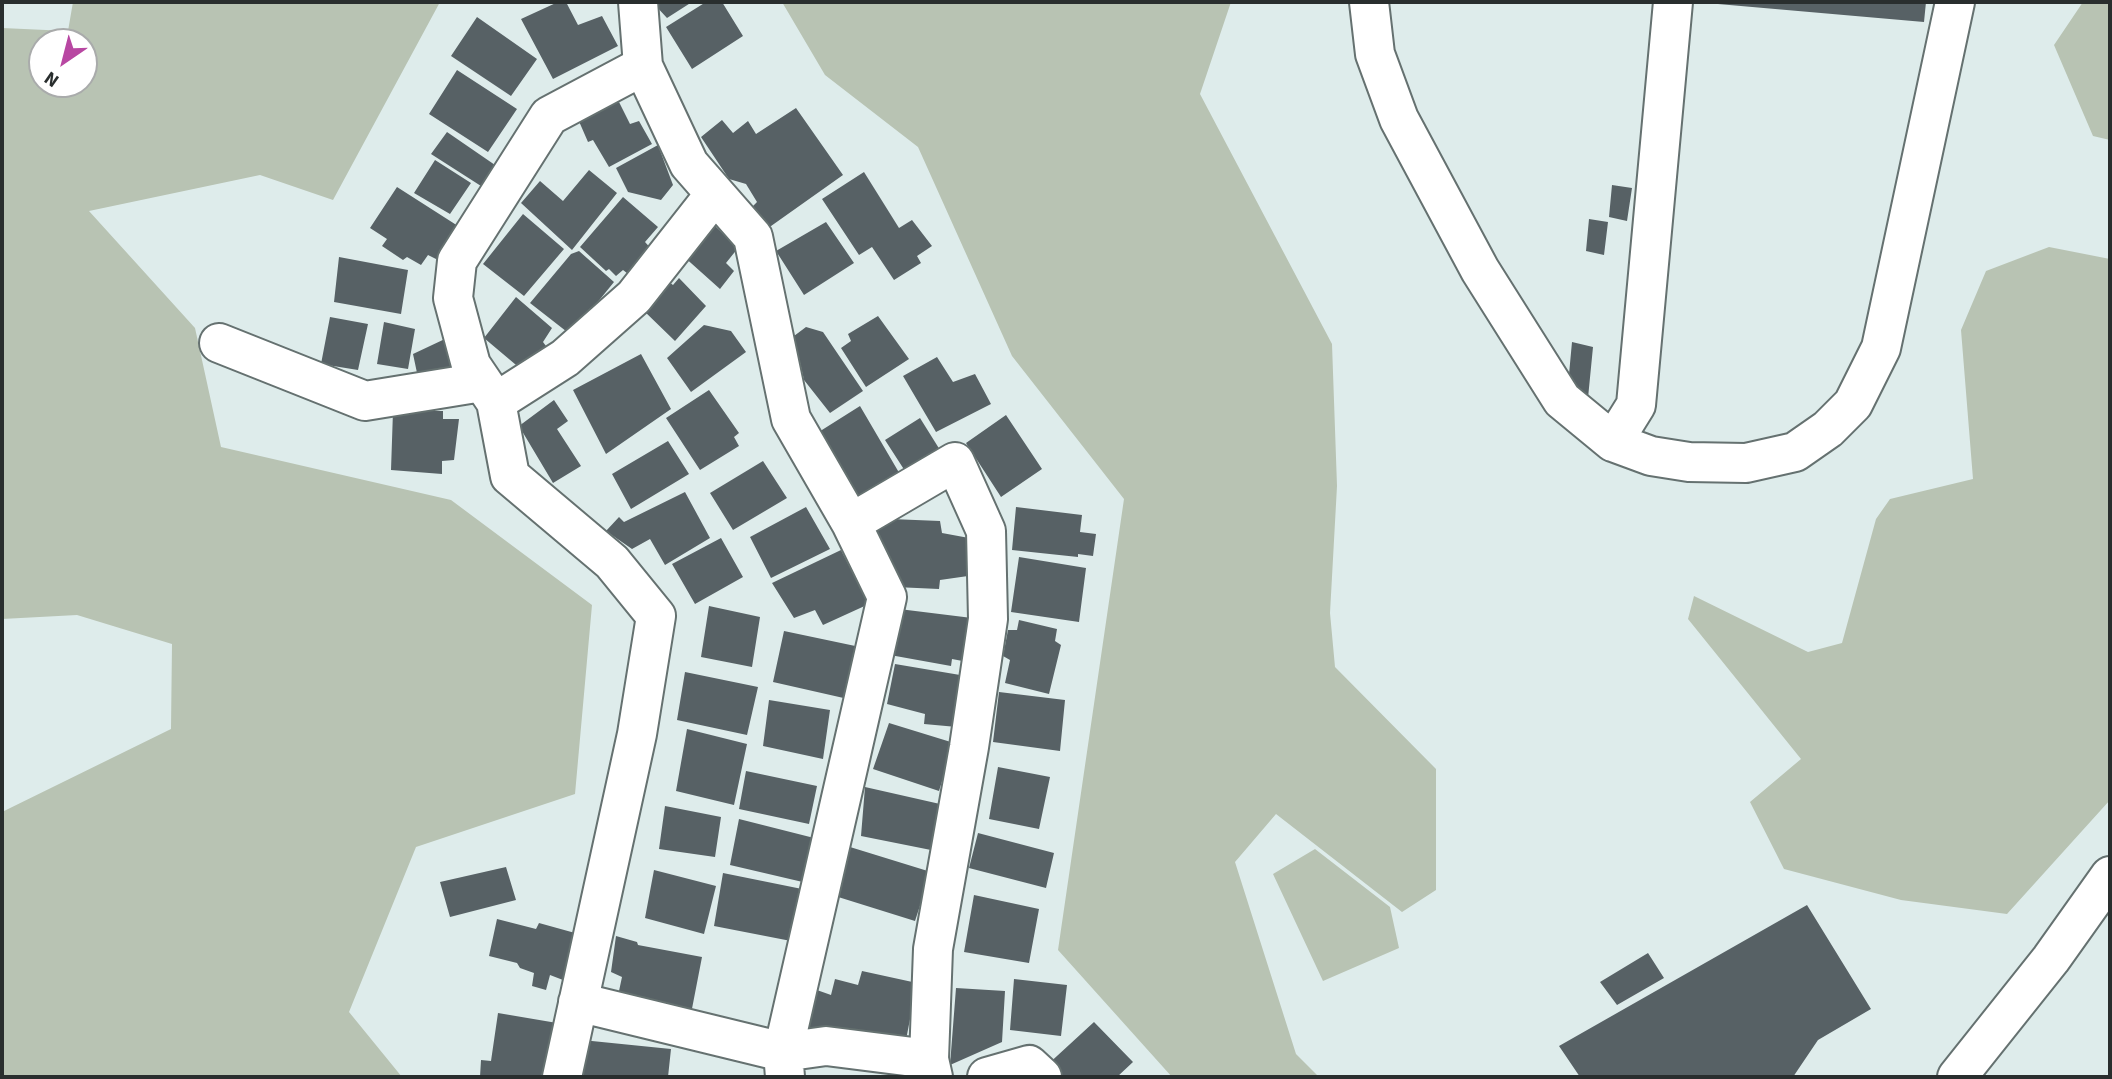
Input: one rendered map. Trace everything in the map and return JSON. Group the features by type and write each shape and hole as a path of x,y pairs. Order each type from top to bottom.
{"street":[{"path":"638,2 643,66 689,164 752,237 791,419 850,523 887,597 784,1064"},
{"path":"1369,2 1375,54 1399,119 1480,270 1562,400 1613,442 1651,456 1689,462 1746,463 1795,452 1828,429 1853,404 1881,348 1955,2"},
{"path":"1613,442 1636,405 1673,2"},
{"path":"562,1077 637,734 656,616 612,562 510,476 489,392 471,365 453,298 457,261 549,116 643,66"},
{"path":"219,343 365,401 489,392 565,358 634,298 715,194"},
{"path":"578,1002 784,1064 825,1046 931,1068 933,949 970,747 988,619 986,531 955,462 850,523"},
{"path":"1957,1077 2051,959 2110,876"},
{"path":"987,1077 1029,1065 1042,1077"}],"green space":[{"path":"73,2 440,2 333,200 260,175 89,211 195,328 221,447 451,500 592,605 575,794 416,847 349,1012 402,1077 2,1077 2,812 171,729 172,644 77,615 2,619 2,28 28,29 28,98 98,98 98,28 69,28"},
{"path":"782,2 1231,2 1200,94 1332,344 1337,486 1330,613 1335,667 1436,769 1436,890 1402,912 1276,814 1235,862 1296,1054 1319,1077 1172,1077 1058,950 1124,499 1012,356 918,147 825,75"},
{"path":"2083,2 2110,2 2110,140 2093,136 2054,45"},
{"path":"2049,247 2110,259 2110,800 2007,914 1901,900 1784,869 1750,802 1801,759 1688,619 1694,596 1808,652 1842,643 1876,519 1890,499 1973,479 1961,330 1986,271"},
{"path":"1315,849 1390,907 1399,948 1323,981 1273,874"}],"building":[{"path":"558,2 566,2 578,25 602,16 618,46 553,79 521,19"},
{"path":"659,2 692,2 667,18 655,5"},
{"path":"706,2 722,2 743,36 692,69 666,27"},
{"path":"1695,2 1926,2 1924,22"},
{"path":"477,17 537,59 511,96 451,56"},
{"path":"457,70 517,109 488,152 429,114"},
{"path":"619,102 630,124 639,121 652,144 609,167 593,140 588,142 578,119"},
{"path":"796,108 843,175 764,231 750,209 757,202 746,184 729,179 701,137 722,120 733,133 748,121 756,134"},
{"path":"447,132 495,165 481,186 431,154"},
{"path":"658,145 673,185 661,200 628,192 616,168"},
{"path":"435,160 471,183 450,214 414,193"},
{"path":"589,170 617,193 572,250 521,203 540,181 563,201"},
{"path":"864,172 899,228 912,220 932,246 917,256 921,263 894,280 872,247 859,255 822,199"},
{"path":"1612,185 1632,188 1627,221 1609,217"},
{"path":"397,187 458,226 438,260 428,255 421,265 407,257 403,260 382,246 387,239 370,228"},
{"path":"623,197 658,227 645,242 656,254 632,277 623,270 616,276 609,269 606,271 580,247"},
{"path":"523,214 564,249 524,296 483,264"},
{"path":"708,219 738,248 726,263 734,271 720,289 682,255"},
{"path":"1589,219 1608,222 1604,255 1586,251"},
{"path":"826,222 854,263 804,295 776,251"},
{"path":"579,251 614,282 571,335 530,303 571,254"},
{"path":"339,257 408,270 401,314 334,302"},
{"path":"679,278 706,306 675,341 643,310 669,282 673,285"},
{"path":"516,297 552,328 543,342 546,346 536,359 532,356 522,370 484,338"},
{"path":"878,316 909,359 866,387 841,348 851,341 848,334"},
{"path":"330,317 368,324 358,370 321,364"},
{"path":"384,322 415,329 408,369 377,364"},
{"path":"704,325 731,331 746,352 691,392 667,358"},
{"path":"806,327 823,332 863,391 830,413 804,380 794,336"},
{"path":"447,338 458,374 420,387 413,354"},
{"path":"1572,342 1593,347 1588,398 1568,385"},
{"path":"641,354 671,409 606,454 573,390"},
{"path":"937,357 953,382 975,374 991,404 936,432 903,376"},
{"path":"709,390 739,433 734,437 739,446 700,470 666,418"},
{"path":"554,400 568,421 557,429 581,466 553,483 519,426"},
{"path":"860,406 901,476 856,503 814,435"},
{"path":"393,411 443,411 443,419 459,419 454,460 442,461 442,474 391,470"},
{"path":"1006,415 1042,469 1001,497 966,443"},
{"path":"920,418 940,450 905,471 885,440"},
{"path":"668,441 689,474 631,509 612,474"},
{"path":"763,461 787,498 733,530 710,493"},
{"path":"685,492 710,538 665,565 650,539 632,549 606,531 619,517 624,522"},
{"path":"806,507 830,549 771,578 750,537"},
{"path":"1016,507 1082,515 1080,532 1096,534 1093,556 1078,554 1078,557 1012,550"},
{"path":"891,519 940,521 942,533 969,538 968,576 940,580 939,589 895,587 873,529"},
{"path":"721,538 743,577 695,604 672,564"},
{"path":"841,550 869,604 823,625 815,610 794,618 772,583"},
{"path":"1019,557 1086,568 1079,622 1011,612"},
{"path":"709,606 760,617 752,667 701,657"},
{"path":"899,609 972,618 968,662 952,659 951,666 890,655"},
{"path":"1019,620 1057,629 1055,641 1061,645 1049,694 1005,683 1010,660 1003,656 1008,630 1017,630"},
{"path":"784,631 860,647 848,699 773,682"},
{"path":"895,664 966,676 957,727 924,724 925,714 887,704"},
{"path":"685,672 758,687 747,735 677,720"},
{"path":"999,692 1065,700 1060,751 993,742"},
{"path":"769,700 830,710 823,759 763,746"},
{"path":"889,723 954,743 939,791 873,769"},
{"path":"687,729 747,744 734,805 676,791"},
{"path":"998,767 1050,777 1039,829 989,819"},
{"path":"746,771 817,786 809,824 739,809"},
{"path":"865,787 940,804 931,850 861,836"},
{"path":"665,806 721,817 715,857 659,849"},
{"path":"739,819 818,839 807,883 730,865"},
{"path":"978,833 1054,853 1046,888 969,868"},
{"path":"850,847 931,872 915,921 835,896"},
{"path":"506,867 516,900 450,917 440,882"},
{"path":"654,870 716,886 704,934 645,918"},
{"path":"723,873 802,889 791,941 714,926"},
{"path":"974,895 1039,909 1029,963 964,952"},
{"path":"1807,905 1871,1009 1818,1040 1793,1077 1580,1077 1559,1046"},
{"path":"497,919 536,929 539,923 575,933 563,980 550,975 546,990 532,986 534,973 520,968 517,963 489,956"},
{"path":"616,936 637,942 638,945 702,957 690,1019 619,991 622,977 611,972"},
{"path":"1648,953 1664,978 1617,1005 1600,982"},
{"path":"862,971 917,983 905,1045 807,1028 814,989 831,995 835,979 858,985"},
{"path":"1014,979 1067,985 1061,1036 1010,1030"},
{"path":"956,988 1005,991 1002,1042 950,1065"},
{"path":"498,1013 557,1023 550,1077 480,1077 481,1060 491,1061"},
{"path":"1094,1022 1133,1062 1117,1077 1056,1077 1045,1067"},
{"path":"582,1040 671,1049 668,1077 577,1077"}]}
